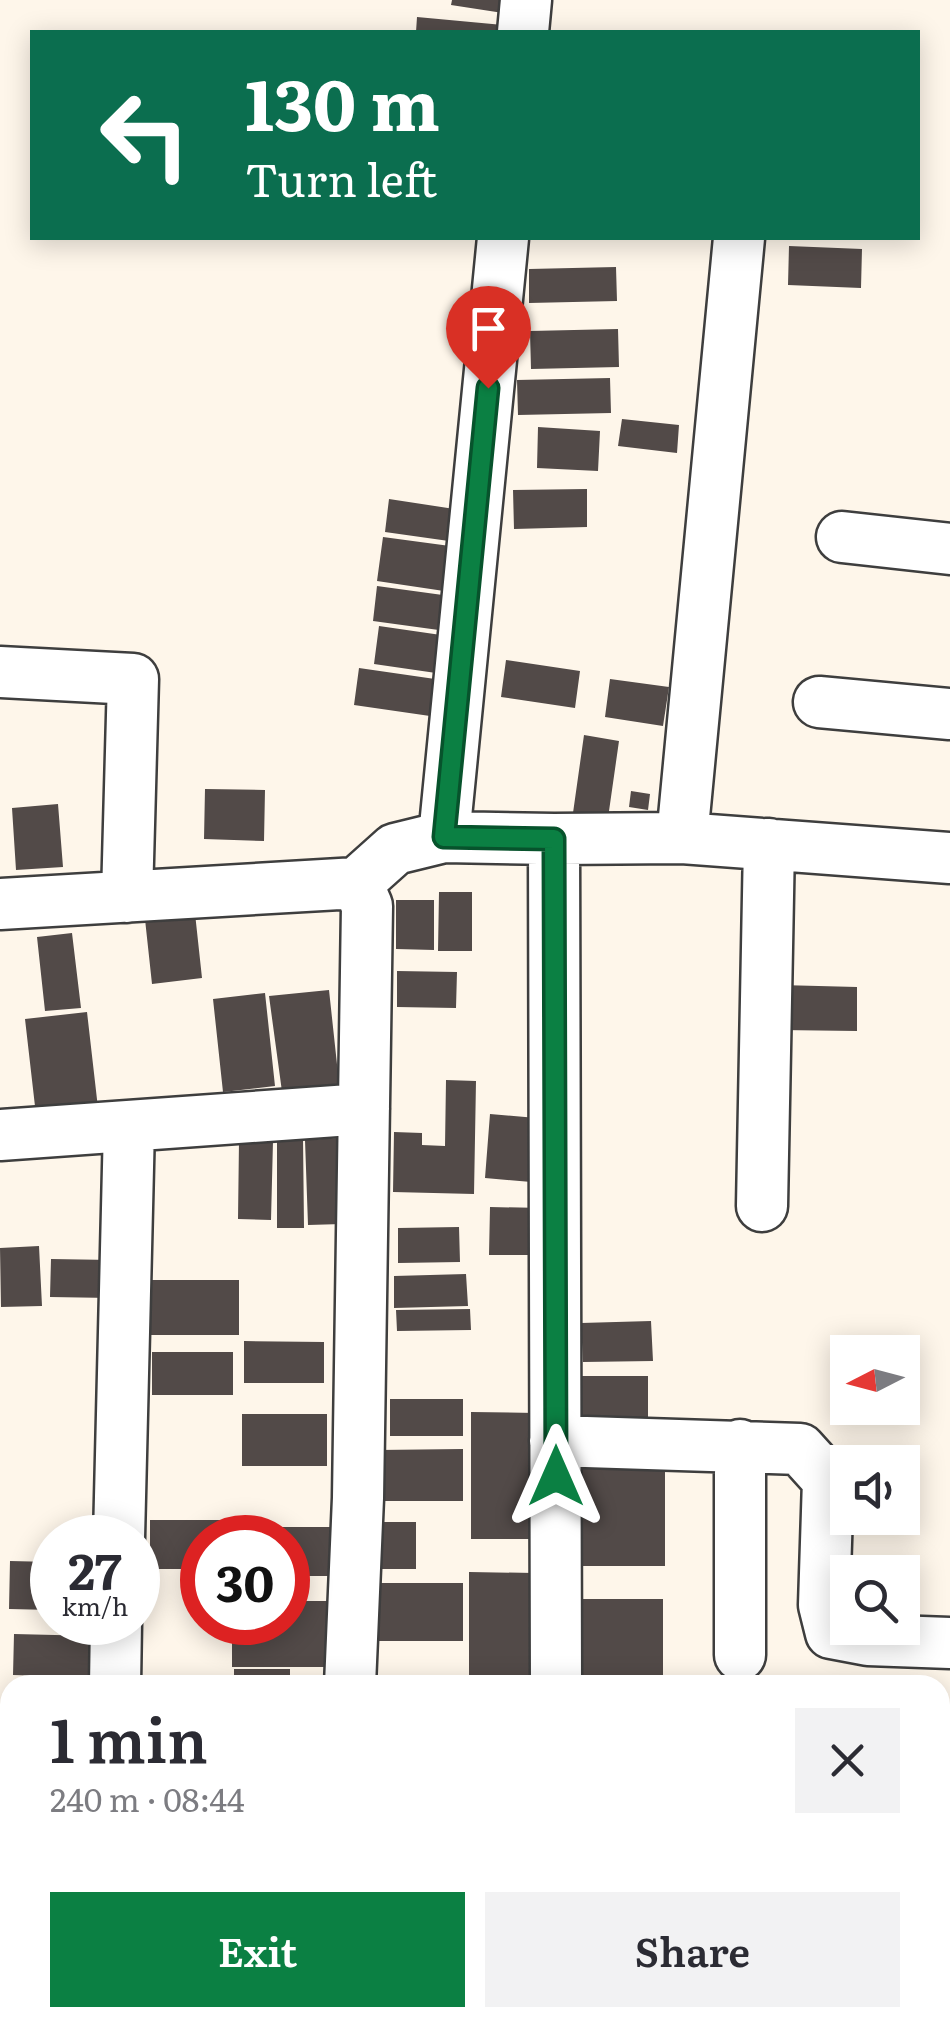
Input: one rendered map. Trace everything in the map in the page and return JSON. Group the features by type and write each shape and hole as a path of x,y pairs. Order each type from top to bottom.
{"street":[{"path":"523,30 526,0"},
{"path":"444,837 503,240"},
{"path":"682,838 739,240"},
{"path":"842,537 950,548"},
{"path":"0,672 133,678 127,897"},
{"path":"819,702 950,714"},
{"path":"0,904 358,883 395,849 444,837 682,838 950,858"},
{"path":"554,839 556,1675"},
{"path":"762,1206 769,844"},
{"path":"350,1675 358,1498 367,906 358,883"},
{"path":"0,1135 364,1110"},
{"path":"119,1515 130,1126"},
{"path":"555,1441 800,1449 828,1480 824,1606 831,1632 868,1640 950,1643"},
{"path":"740,1446 740,1655"},
{"path":"115,1675 116,1645"}],"building":[{"path":"452,0 505,0 503,13 451,5"},
{"path":"417,17 503,25 502,30 416,30"},
{"path":"789,246 862,249 861,288 788,285"},
{"path":"616,267 617,301 529,303 529,269"},
{"path":"618,329 619,367 531,369 530,331"},
{"path":"610,378 611,413 518,415 517,380"},
{"path":"622,419 679,425 677,453 618,446"},
{"path":"538,427 600,431 598,471 537,468"},
{"path":"587,489 587,527 514,529 513,490"},
{"path":"389,499 461,510 456,542 385,532"},
{"path":"383,537 450,546 444,591 377,581"},
{"path":"377,586 450,596 446,631 373,621"},
{"path":"379,626 441,635 436,673 374,664"},
{"path":"506,660 580,671 575,708 501,697"},
{"path":"359,668 435,679 430,716 354,705"},
{"path":"610,679 669,687 663,726 605,717"},
{"path":"584,735 619,741 608,818 573,813"},
{"path":"205,789 265,790 264,841 204,839"},
{"path":"631,791 650,794 648,810 629,807"},
{"path":"58,804 63,867 16,870 12,808"},
{"path":"439,892 472,892 472,951 438,951"},
{"path":"396,900 434,900 434,950 396,949"},
{"path":"194,904 202,978 152,984 144,910"},
{"path":"72,933 81,1008 45,1011 37,937"},
{"path":"397,971 457,972 456,1008 397,1007"},
{"path":"780,985 857,987 857,1031 780,1030"},
{"path":"329,990 340,1092 283,1099 269,996"},
{"path":"265,993 275,1086 223,1092 213,999"},
{"path":"87,1012 98,1108 36,1115 25,1019"},
{"path":"446,1080 476,1081 474,1194 393,1192 394,1132 422,1133 422,1145 445,1146"},
{"path":"490,1114 548,1119 543,1183 485,1178"},
{"path":"277,1137 303,1137 304,1228 277,1228"},
{"path":"339,1138 342,1224 308,1225 305,1140"},
{"path":"239,1141 273,1141 271,1220 238,1219"},
{"path":"490,1207 543,1208 543,1255 489,1255"},
{"path":"459,1227 460,1262 398,1263 398,1228"},
{"path":"39,1246 42,1306 1,1307 0,1248"},
{"path":"51,1259 112,1260 111,1298 50,1297"},
{"path":"466,1274 468,1306 394,1308 394,1276"},
{"path":"147,1280 239,1280 239,1335 148,1335"},
{"path":"470,1309 471,1330 397,1331 396,1310"},
{"path":"651,1321 653,1361 583,1362 581,1323"},
{"path":"244,1341 324,1342 324,1383 244,1383"},
{"path":"152,1352 233,1352 233,1395 152,1395"},
{"path":"580,1376 648,1376 648,1426 580,1426"},
{"path":"390,1399 463,1399 463,1436 390,1436"},
{"path":"471,1412 536,1413 537,1539 471,1539"},
{"path":"242,1414 327,1414 327,1466 242,1466"},
{"path":"463,1449 463,1501 378,1501 378,1450"},
{"path":"577,1463 665,1463 665,1566 576,1566"},
{"path":"160,1520 180,1520 180,1569 160,1569"},
{"path":"374,1522 416,1522 416,1569 374,1569"},
{"path":"310,1527 330,1527 331,1576 310,1576"},
{"path":"10,1561 30,1561 30,1609 9,1609"},
{"path":"469,1572 534,1573 533,1675 469,1675"},
{"path":"376,1583 463,1583 463,1641 376,1641"},
{"path":"573,1599 663,1599 663,1675 573,1675"},
{"path":"310,1601 330,1601 331,1667 232,1667 232,1645 310,1645"},
{"path":"14,1634 30,1634 30,1645 96,1645 94,1675 13,1675"},
{"path":"234,1669 290,1669 290,1675 234,1675"}],"route":[{"path":"488,388 444,837 554,839 556,1476"}]}
